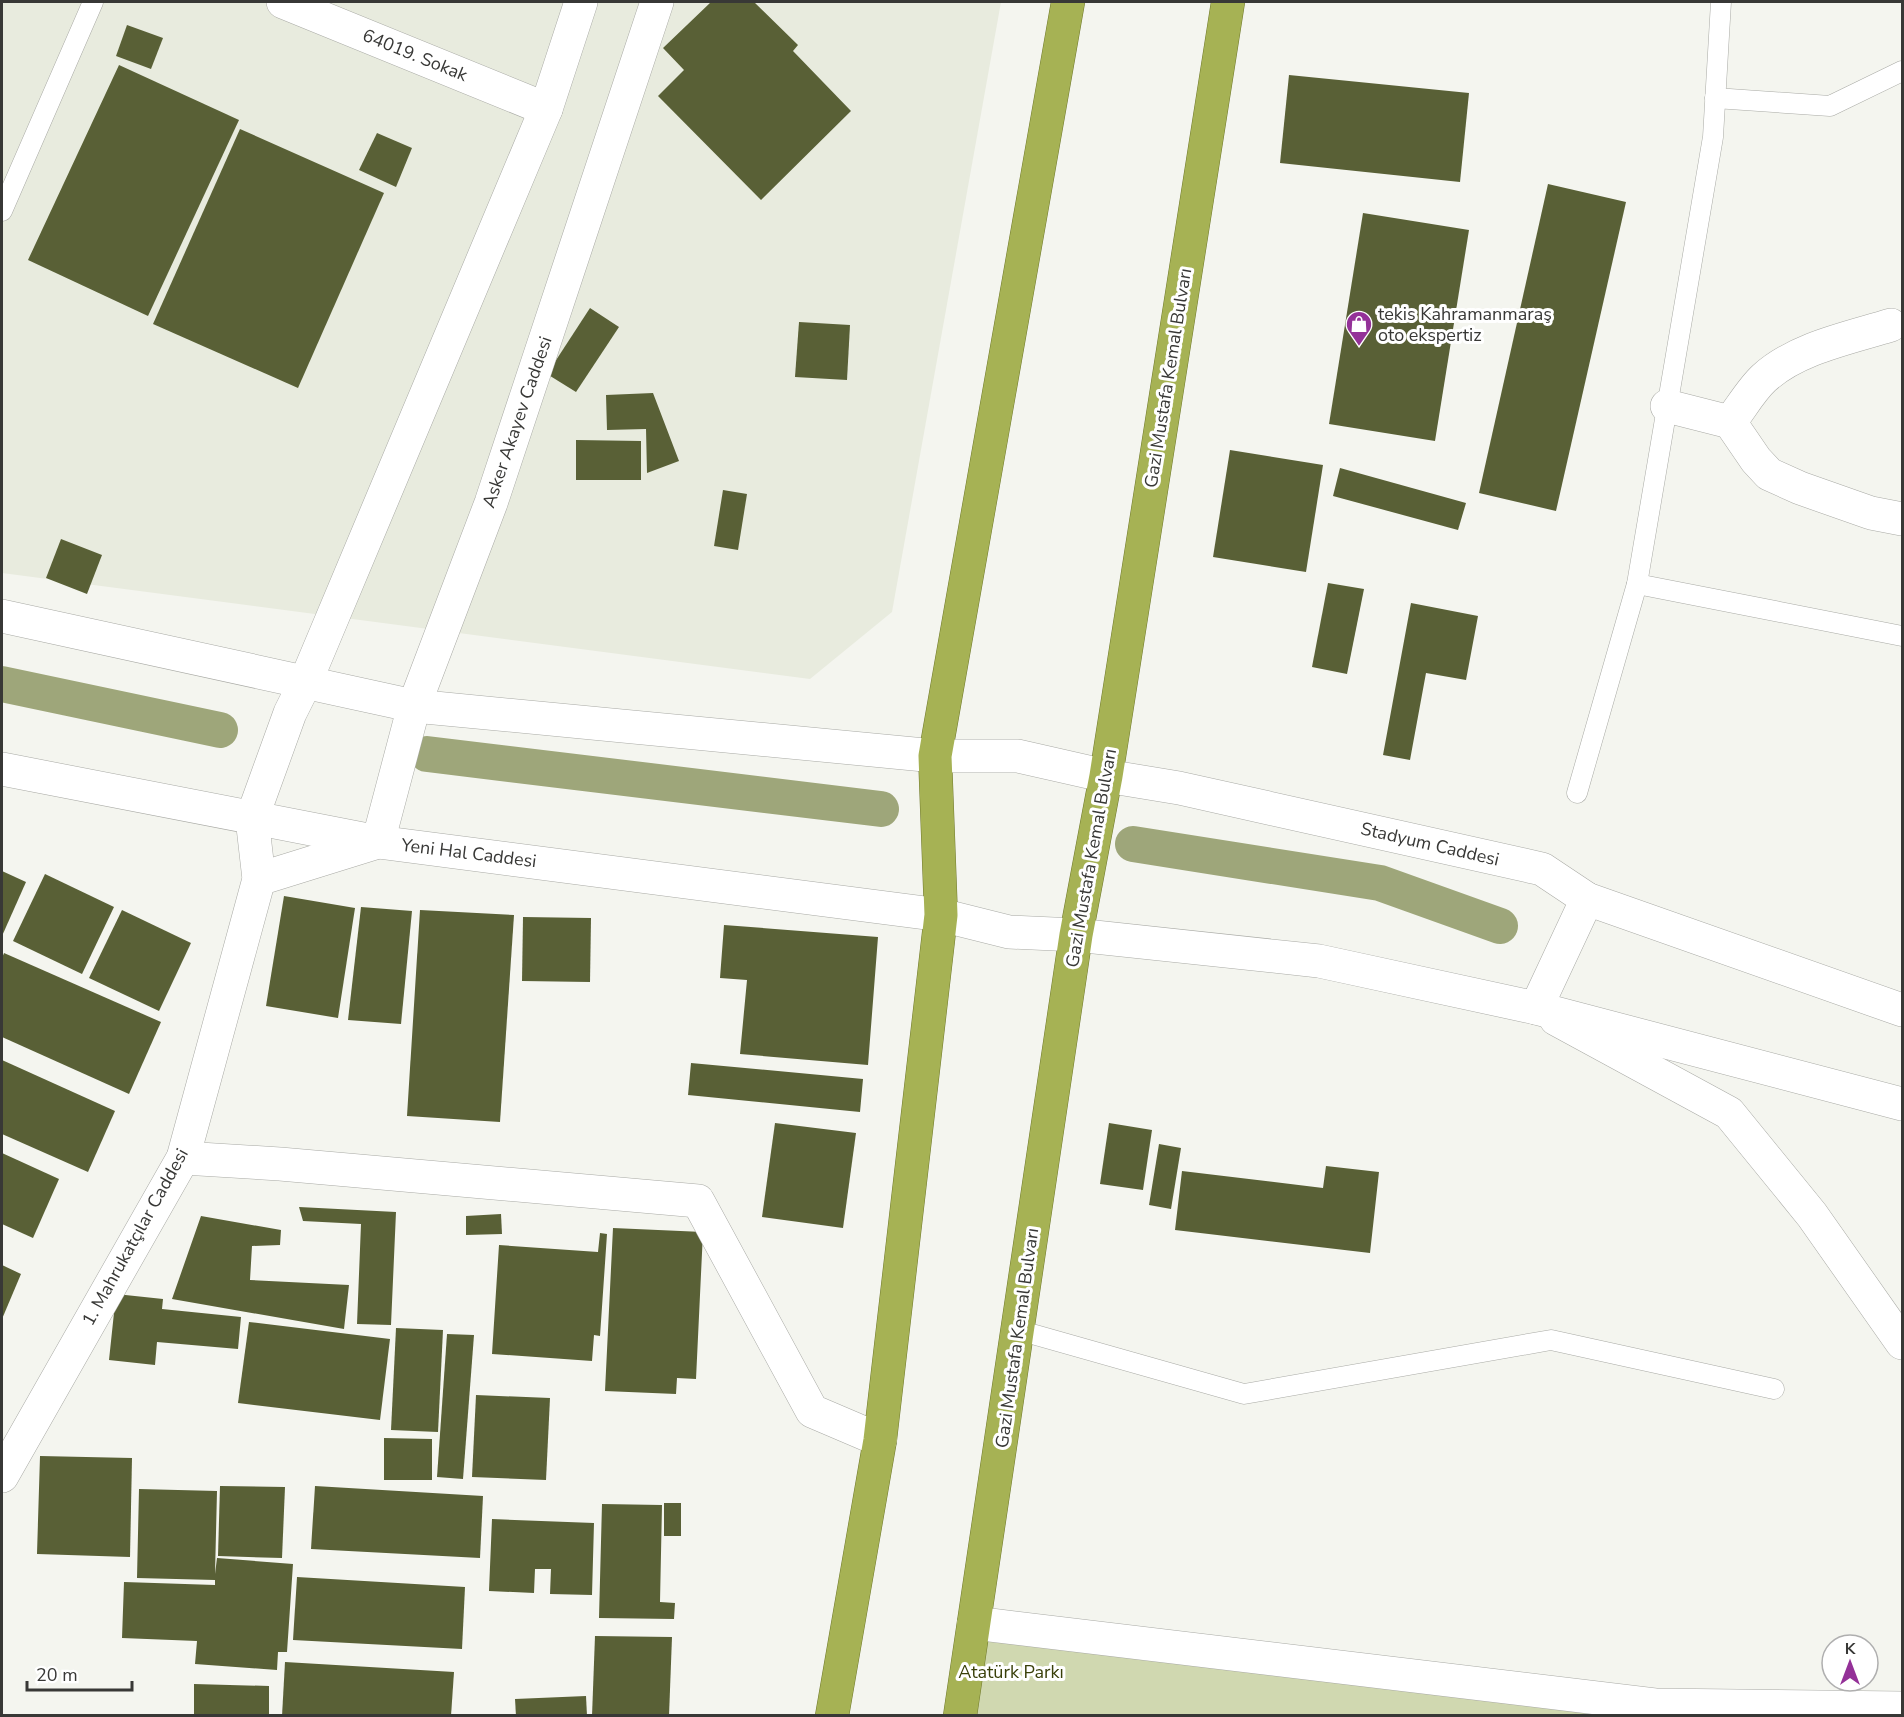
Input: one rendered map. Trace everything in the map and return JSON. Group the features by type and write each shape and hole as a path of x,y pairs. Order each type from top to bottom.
{"highway":[{"path":"832,1716 880,1440 941,915 936,756 1068,2"},
{"name":"Gazi Mustafa Kemal Bulvarı","path":"960,1716 1077,935 1106,776 1228,2"}],"street":[{"name":"64019. Sokak","path":"283,2 546,109"},
{"path":"252,818 290,713 546,109 581,2"},
{"name":"Asker Akayev Caddesi","path":"378,842 414,706 491,502 657,2"},
{"path":"1730,422 1763,379 1791,359 1891,325"},
{"path":"1667,406 1730,422 1756,460 1769,474 1800,488 1871,513 1902,519"},
{"path":"2,616 414,706 936,756"},
{"name":"Stadyum Caddesi","path":"936,756 1018,756 1106,776 1179,788 1542,869 1587,898 1902,1010"},
{"name":"Yeni Hal Caddesi","path":"2,769 378,842 941,915"},
{"name":"1. Mahrukatçılar Caddesi","path":"2,1476 183,1158 259,879 252,818"},
{"path":"259,879 378,842"},
{"path":"1536,1008 1587,898"},
{"path":"941,915 1008,932 1077,935 1319,961 1536,1008 1902,1104"},
{"path":"1536,1008 1729,1113 1897,1325"},
{"path":"183,1158 280,1164 698,1201 812,1411 880,1440"},
{"path":"974,1623 1655,1705 1902,1708"}],"lane":[{"path":"2,211 93,2"},
{"path":"1577,794 1637,584 1713,137 1721,2"},
{"path":"1715,98 1830,106 1902,71"},
{"path":"1637,584 1902,636"},
{"path":"1018,1330 1244,1394 1551,1340 1774,1389"}],"shaded area":[{"path":"2,2 1001,2 892,612 810,679 2,573"}],"green space":[{"name":"Atatürk Parkı","path":"974,1623 1604,1716 960,1716"}],"building":[{"path":"711,2 754,2 798,45 793,51 851,111 761,200 658,96 684,70 663,48"},
{"path":"127,25 163,38 151,69 116,56"},
{"path":"119,65 239,120 148,316 28,260"},
{"path":"1289,75 1469,93 1460,182 1280,163"},
{"path":"240,129 384,193 298,388 153,324"},
{"path":"377,133 412,148 396,187 359,170"},
{"path":"1548,184 1626,202 1556,511 1479,493"},
{"path":"1363,213 1469,230 1435,441 1329,424"},
{"path":"590,308 619,327 576,392 547,374"},
{"path":"799,322 850,325 847,380 795,377"},
{"path":"653,393 679,461 647,473 646,429 607,430 606,395"},
{"path":"576,440 641,441 641,480 576,480"},
{"path":"1230,450 1323,465 1306,572 1213,557"},
{"path":"1340,468 1466,503 1458,530 1333,496"},
{"path":"723,490 747,494 738,550 714,546"},
{"path":"61,539 102,555 87,594 46,578"},
{"path":"1328,583 1364,589 1347,674 1312,667"},
{"path":"1411,603 1478,616 1466,680 1426,673 1410,760 1383,755"},
{"path":"2,871 26,882 2,936"},
{"path":"45,874 114,907 82,974 13,941"},
{"path":"284,896 355,908 338,1018 266,1006"},
{"path":"361,907 412,911 401,1024 348,1020"},
{"path":"122,910 191,943 159,1011 89,978"},
{"path":"420,910 514,915 500,1122 407,1116"},
{"path":"523,917 591,918 590,982 522,981"},
{"path":"724,925 878,937 868,1065 740,1054 747,980 720,978"},
{"path":"4,953 161,1022 129,1094 2,1037 2,958"},
{"path":"2,1060 115,1111 88,1172 2,1134"},
{"path":"691,1063 863,1079 860,1112 688,1095"},
{"path":"775,1123 856,1133 843,1228 762,1217"},
{"path":"1109,1123 1152,1130 1143,1190 1100,1184"},
{"path":"1159,1144 1181,1148 1171,1209 1149,1205"},
{"path":"2,1153 59,1179 33,1238 2,1224"},
{"path":"1326,1166 1379,1172 1370,1253 1175,1230 1182,1171 1323,1188"},
{"path":"299,1207 396,1212 391,1325 357,1324 361,1224 303,1221"},
{"path":"501,1214 502,1234 466,1235 466,1216"},
{"path":"201,1216 281,1230 280,1245 252,1246 250,1280 349,1285 344,1329 172,1299"},
{"path":"613,1228 703,1232 696,1379 677,1378 676,1394 605,1391"},
{"path":"600,1233 607,1234 600,1336 594,1335 592,1361 492,1354 499,1245 598,1252"},
{"path":"2,1265 21,1274 2,1319"},
{"path":"116,1294 163,1299 162,1309 241,1317 238,1349 157,1342 155,1365 109,1360"},
{"path":"249,1322 390,1339 380,1420 238,1403"},
{"path":"396,1328 443,1330 438,1432 391,1430"},
{"path":"447,1334 474,1335 463,1479 437,1477"},
{"path":"476,1395 550,1398 546,1480 472,1477"},
{"path":"384,1438 432,1439 432,1480 384,1480"},
{"path":"40,1456 132,1458 130,1557 37,1554"},
{"path":"220,1486 285,1487 282,1558 218,1556"},
{"path":"315,1486 483,1496 480,1558 311,1549"},
{"path":"139,1489 217,1491 215,1574 217,1558 293,1564 287,1652 278,1652 277,1670 195,1664 197,1641 122,1638 124,1582 215,1585 215,1580 137,1578"},
{"path":"664,1503 681,1503 681,1536 664,1536"},
{"path":"602,1504 662,1505 660,1602 675,1603 674,1619 599,1618"},
{"path":"492,1519 594,1523 592,1595 550,1594 551,1569 535,1569 534,1593 489,1591"},
{"path":"297,1577 465,1587 462,1649 293,1640"},
{"path":"595,1636 672,1637 669,1716 592,1716"},
{"path":"285,1662 454,1672 451,1716 282,1716"},
{"path":"194,1684 269,1686 269,1716 194,1716"},
{"path":"586,1696 587,1716 516,1716 515,1699"}],"waterway":[{"path":"2,684 220,730"},
{"path":"427,754 881,809"},
{"path":"1133,844 1380,883 1500,926"}],"place":[{"name":"tekis Kahramanmaraş oto ekspertiz","path":"1359,347"}]}
